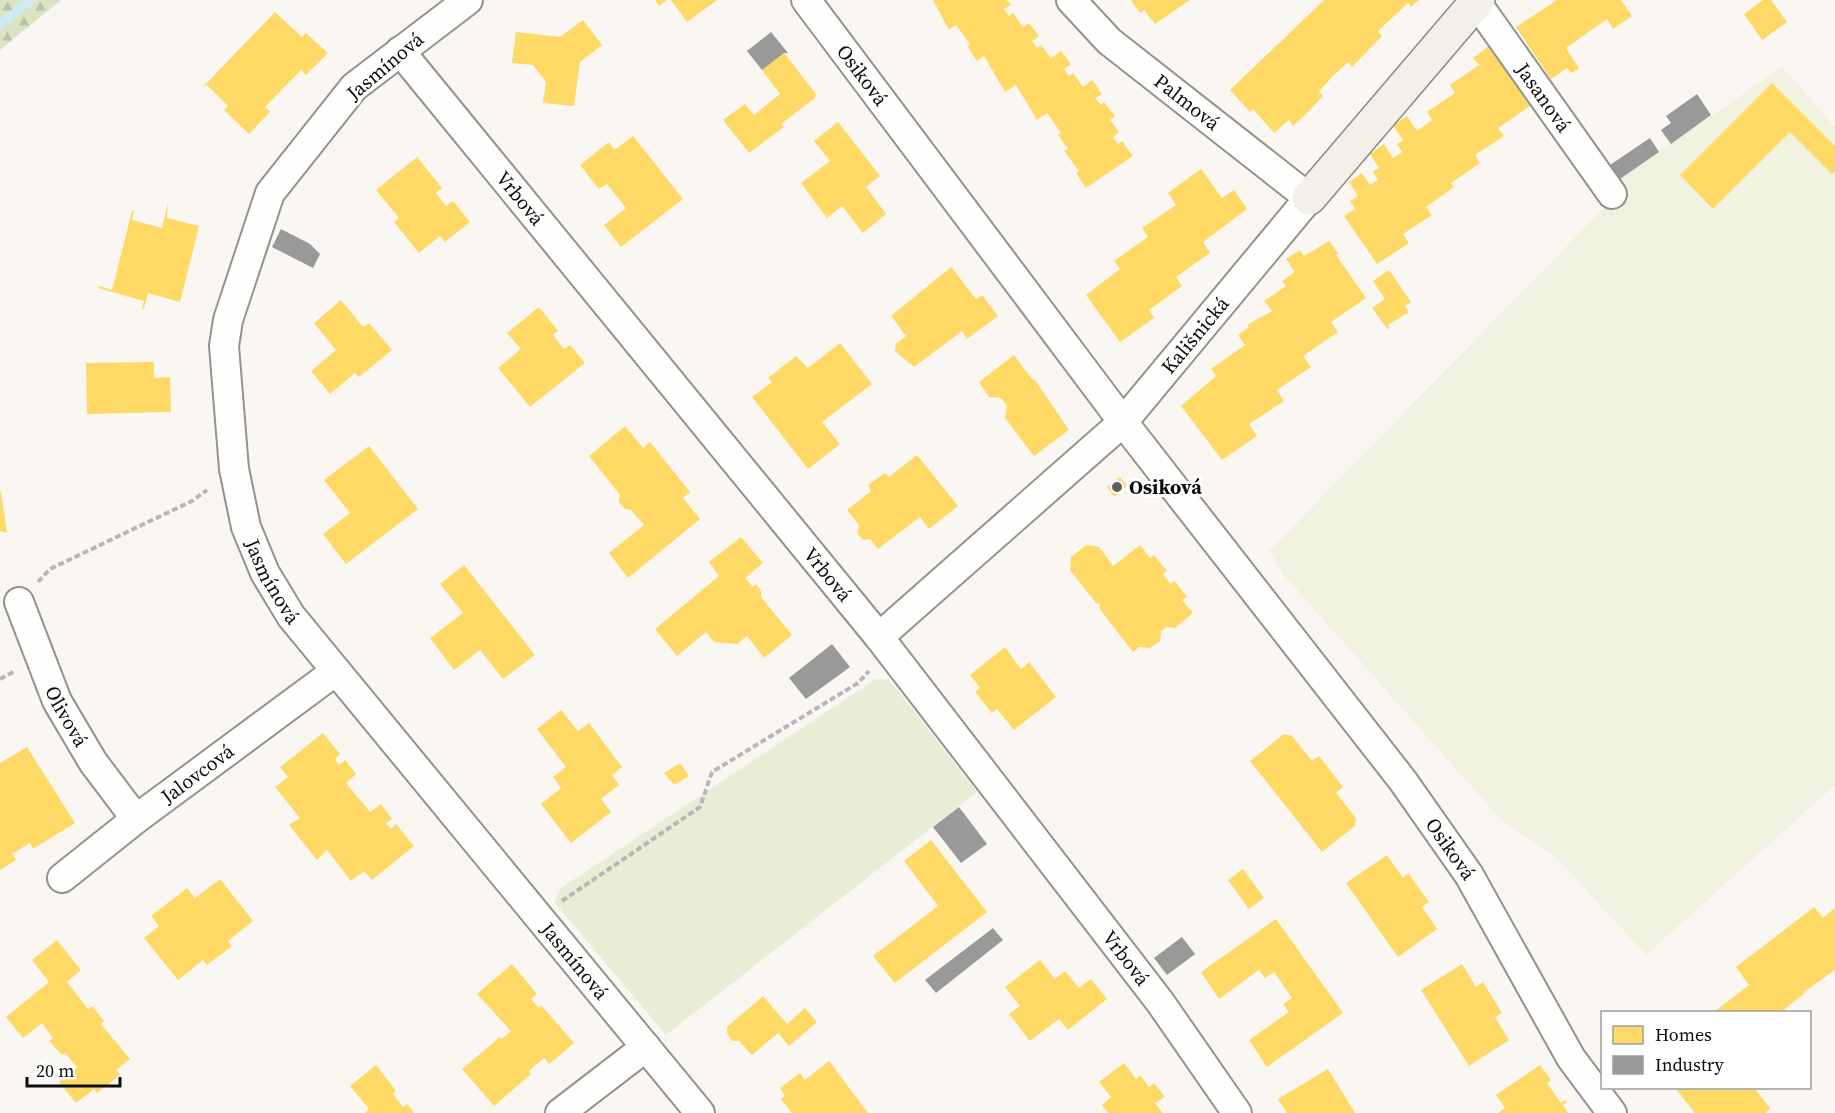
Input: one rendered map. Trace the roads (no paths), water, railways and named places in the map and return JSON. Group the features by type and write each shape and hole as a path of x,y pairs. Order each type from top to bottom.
{"street":[{"name":"Jasmínová","path":"468,0 354,87 270,193 228,320 224,346 234,469 246,527 265,573 291,616 700,1113"},
{"name":"Osiková","path":"806,0 1123,422 1410,790 1469,875 1571,1058 1612,1113"},
{"name":"Palmová","path":"1071,0 1109,41 1309,198"},
{"name":"Kališnická","path":"879,638 1123,422 1471,3"},
{"name":"Jasanová","path":"1471,3 1612,194"},
{"name":"Vrbová","path":"400,51 879,638 1160,1002 1237,1113"},
{"name":"Olivová","path":"19,602 57,701 93,762 136,819"},
{"name":"Jalovcová","path":"62,878 136,819 336,671"},
{"path":"560,1113 646,1047"}],"waterway":[{"path":"0,25 31,0"}],"place":[{"name":"Osiková","path":"1117,487"}]}
